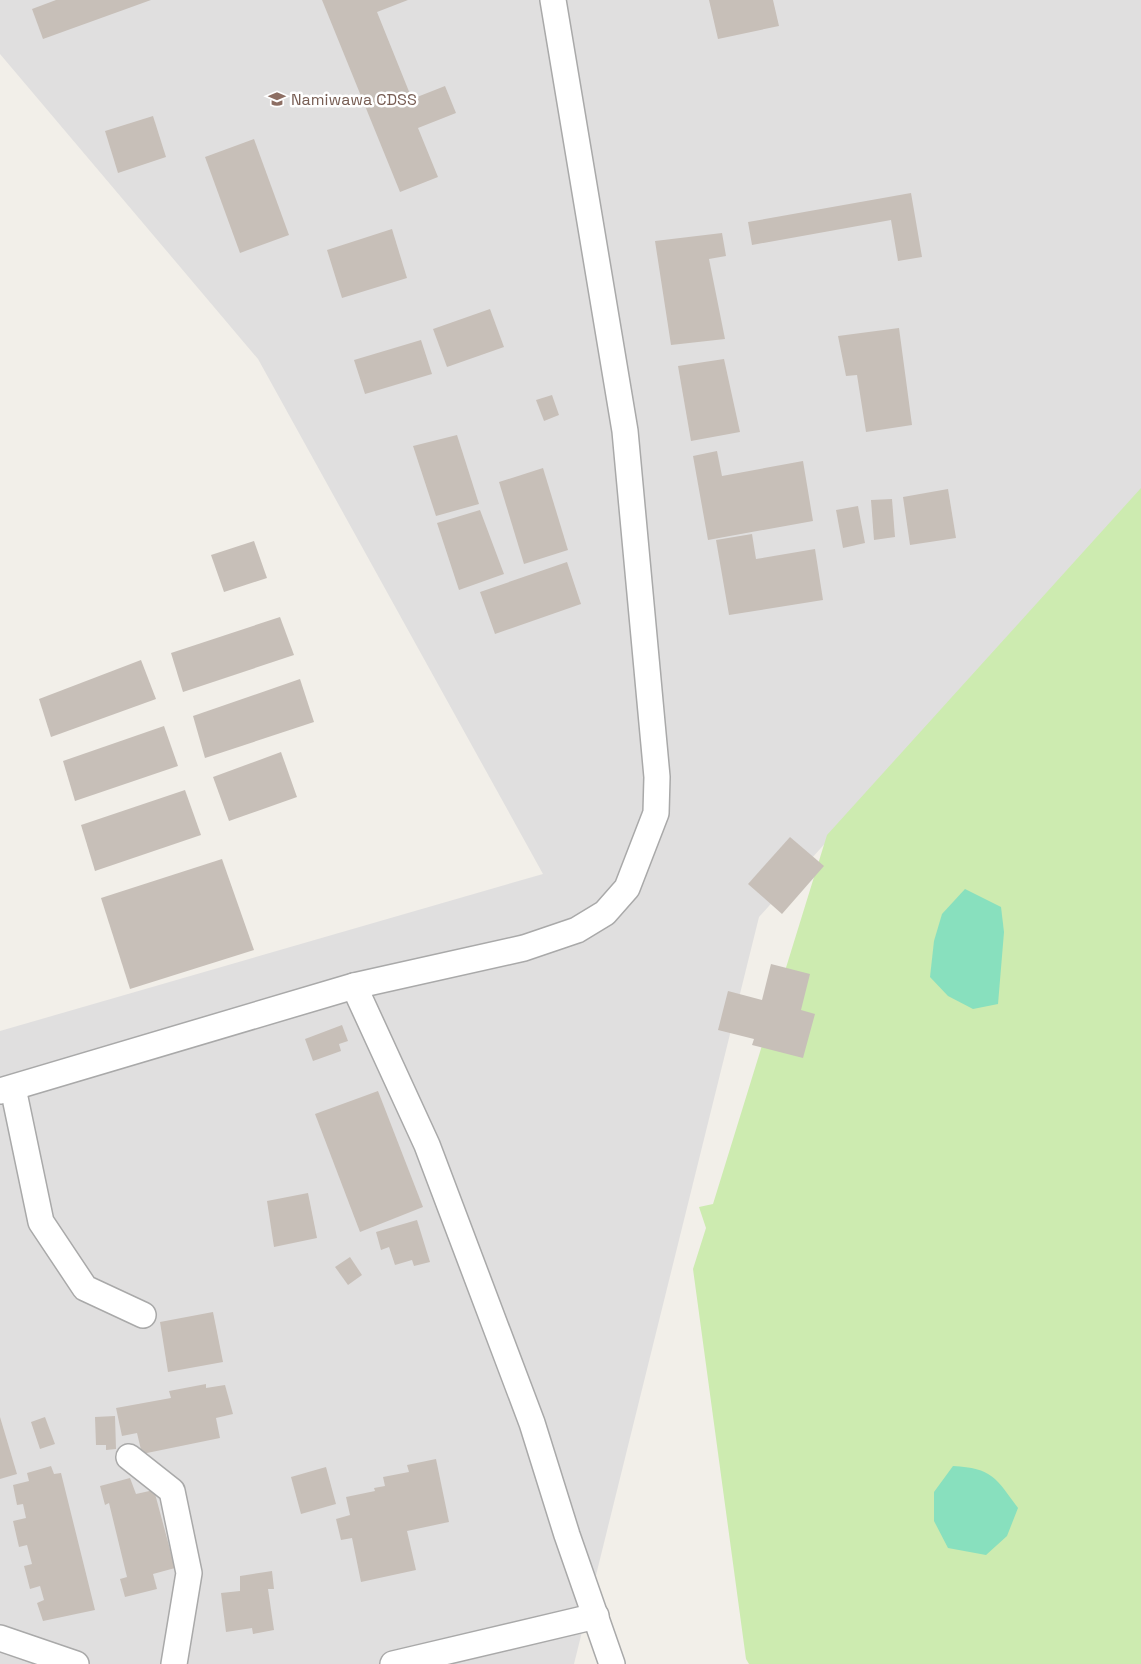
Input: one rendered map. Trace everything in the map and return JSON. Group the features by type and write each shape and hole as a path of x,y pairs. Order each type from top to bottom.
{"street":[{"path":"143,1315 85,1288 41,1222 6,1090 354,986 524,948 577,930 605,914 627,888 656,813 657,777 625,431 554,0"},
{"path":"354,986 427,1145 532,1423 567,1535 612,1664"},
{"path":"129,1458 172,1491 188,1573 174,1664"},
{"path":"394,1664 596,1616"},
{"path":"0,1638 76,1664"}],"shaded area":[{"path":"0,0 1141,0 1141,491 759,917 574,1664 0,1664 0,1031 543,874 258,359 0,54"}],"green space":[{"path":"1141,488 1141,1664 749,1664 746,1659 693,1269 706,1228 699,1207 713,1204 827,835"},
{"path":"965,889 1001,907 1004,932 998,1004 973,1009 948,996 930,977 934,941 942,914"},
{"path":"953,1466 977,1469 992,1476 1018,1508 1007,1536 986,1555 948,1548 934,1521 934,1492"}],"building":[{"path":"56,0 151,0 43,39 32,9"},
{"path":"322,0 408,0 377,12 412,99 445,86 456,113 418,128 438,177 400,192"},
{"path":"709,0 773,0 779,26 718,39"},
{"path":"153,116 166,157 118,173 105,131"},
{"path":"254,139 289,235 240,253 205,157"},
{"path":"911,193 922,257 898,261 891,220 752,245 748,222"},
{"path":"392,229 407,278 342,298 327,250"},
{"path":"722,233 726,256 709,259 725,339 671,345 655,241"},
{"path":"490,309 504,347 447,367 433,329"},
{"path":"899,328 912,425 866,432 857,375 846,376 838,336"},
{"path":"421,340 432,374 365,394 354,360"},
{"path":"724,359 740,432 691,441 678,366"},
{"path":"552,395 559,415 544,421 536,400"},
{"path":"457,435 479,504 436,516 413,446"},
{"path":"717,451 722,476 803,461 813,521 708,540 693,456"},
{"path":"543,468 568,550 524,564 499,482"},
{"path":"948,489 956,538 910,545 903,497"},
{"path":"892,499 895,537 874,540 871,500"},
{"path":"858,506 865,543 843,548 836,510"},
{"path":"480,510 504,574 459,590 437,523"},
{"path":"752,534 756,559 815,549 823,600 729,615 716,540"},
{"path":"254,541 267,578 224,592 211,555"},
{"path":"567,562 581,604 495,634 480,592"},
{"path":"280,617 294,655 183,692 171,653"},
{"path":"141,660 156,699 51,737 39,699"},
{"path":"300,679 314,722 205,758 193,716"},
{"path":"164,726 178,766 75,801 63,761"},
{"path":"281,752 297,797 229,821 213,777"},
{"path":"185,790 201,835 95,871 81,825"},
{"path":"790,837 824,866 782,914 748,884"},
{"path":"222,859 254,950 130,989 101,898"},
{"path":"771,964 810,974 801,1010 815,1014 803,1058 752,1045 754,1039 718,1030 728,991 762,1000"},
{"path":"342,1025 348,1041 339,1044 341,1051 313,1061 305,1039"},
{"path":"378,1091 423,1207 360,1232 315,1114"},
{"path":"308,1193 317,1238 274,1247 267,1201"},
{"path":"417,1220 430,1262 414,1266 412,1260 395,1265 389,1247 381,1250 376,1232"},
{"path":"350,1257 362,1275 348,1285 335,1267"},
{"path":"213,1312 223,1362 168,1372 160,1322"},
{"path":"206,1384 206,1388 225,1385 233,1414 216,1418 220,1438 142,1454 137,1433 122,1436 116,1408 171,1398 169,1391"},
{"path":"115,1416 116,1449 106,1450 106,1445 96,1445 95,1417"},
{"path":"0,1417 17,1474 0,1479"},
{"path":"45,1417 55,1444 40,1449 31,1422"},
{"path":"436,1459 449,1522 407,1531 416,1570 361,1582 352,1538 341,1540 336,1519 350,1515 346,1497 375,1491 374,1488 385,1486 383,1477 409,1472 407,1465"},
{"path":"51,1466 54,1474 61,1473 95,1610 43,1621 37,1603 44,1600 40,1586 30,1589 24,1566 32,1564 27,1545 19,1547 13,1521 26,1518 23,1504 17,1505 13,1485 29,1481 27,1473"},
{"path":"326,1467 336,1504 301,1514 291,1477"},
{"path":"130,1478 136,1494 154,1490 175,1568 153,1574 157,1589 125,1597 120,1579 127,1577 109,1503 105,1505 100,1486"},
{"path":"272,1571 274,1589 268,1589 274,1630 253,1634 252,1628 226,1632 221,1593 240,1591 240,1576"}],"place":[{"name":"Namiwawa CDSS","path":"277,99"}]}
